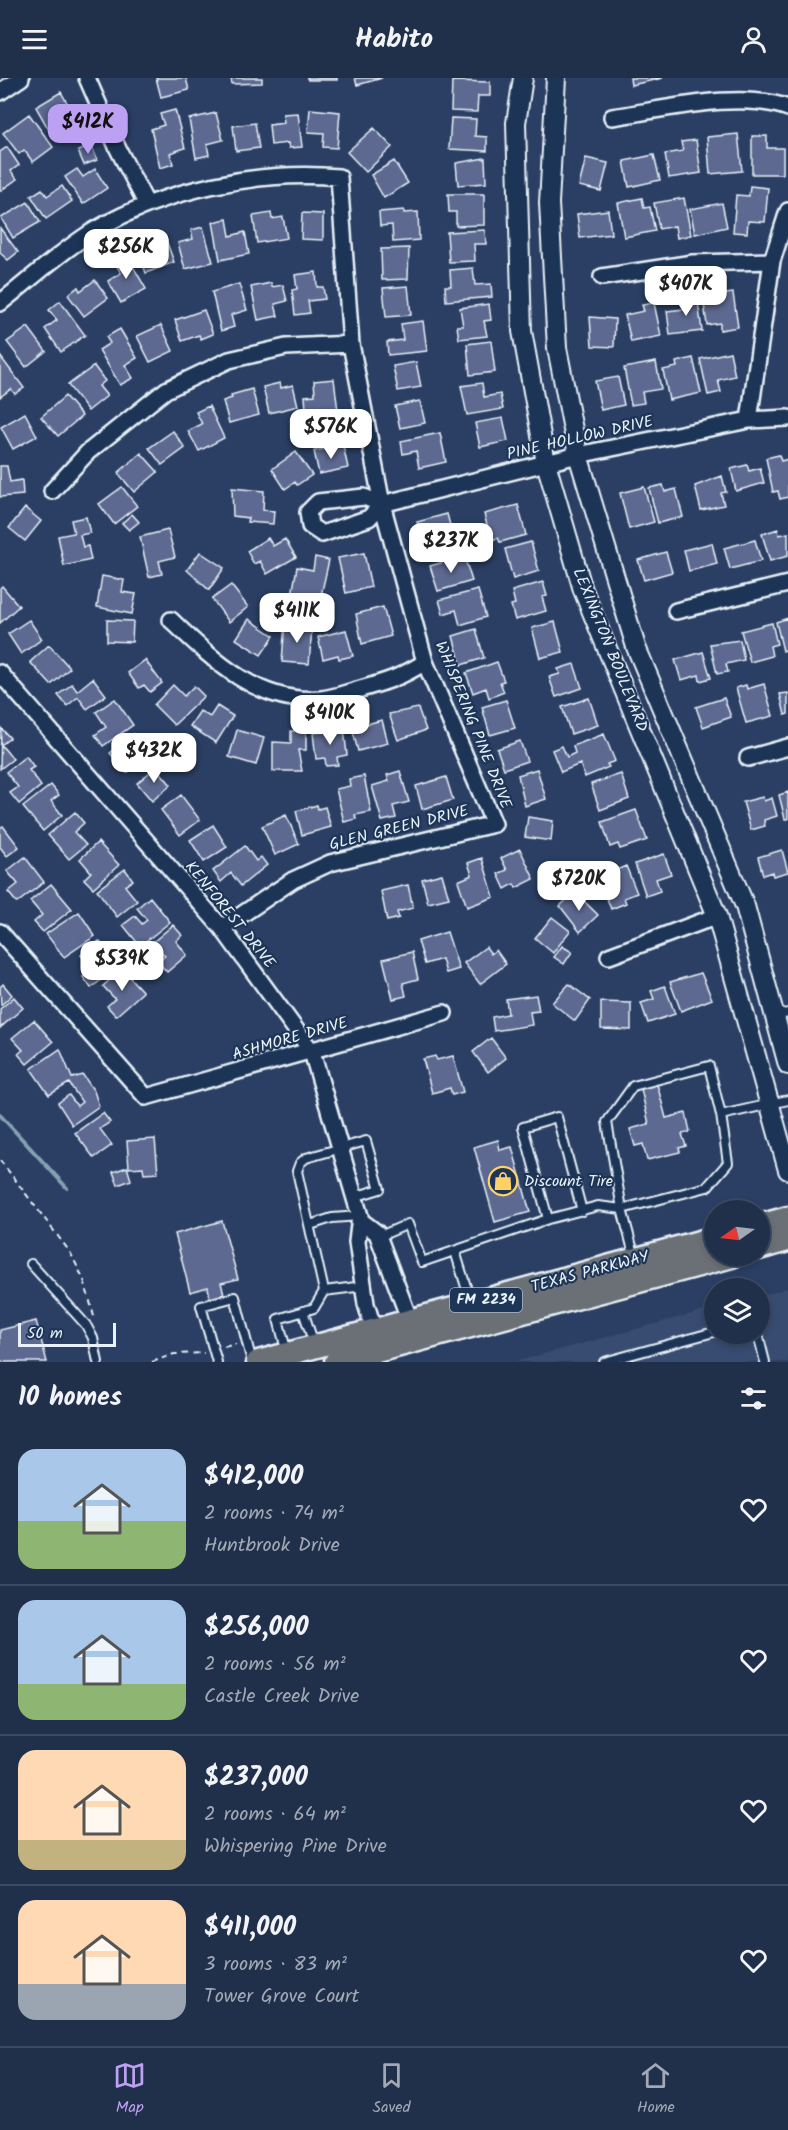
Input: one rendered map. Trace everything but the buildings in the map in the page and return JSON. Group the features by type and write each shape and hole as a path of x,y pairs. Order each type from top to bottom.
{"main road":[{"path":"770,1223 788,1218"},
{"path":"770,1245 788,1240"},
{"name":"TEXAS PARKWAY","path":"336,1362 410,1321 704,1241"},
{"name":"TEXAS PARKWAY","path":"258,1362 315,1346 376,1340 704,1263"}],"street":[{"path":"0,92 21,78"},
{"path":"0,303 95,231 147,205 118,149 87,78"},
{"name":"LEXINGTON BOULEVARD","path":"523,78 516,123 522,331 546,463 583,590 717,916 779,1102 788,1170"},
{"name":"LEXINGTON BOULEVARD","path":"556,78 549,204 557,348 578,455 636,647 745,906 759,954 782,1015 788,1065"},
{"path":"612,117 741,100 769,101 788,108"},
{"name":"WHISPERING PINE DRIVE","path":"147,205 244,178 299,173 339,177 351,344 382,504 425,662 494,824"},
{"path":"749,420 772,261 788,211"},
{"path":"520,245 552,245"},
{"path":"602,277 693,263 772,261"},
{"path":"52,491 88,452 166,390 241,358 286,347 351,344"},
{"name":"PINE HOLLOW DRIVE","path":"382,504 578,455 749,420 788,418"},
{"path":"676,611 788,584"},
{"path":"171,620 214,661 246,682 283,698 322,699 400,678 425,662"},
{"name":"KENFOREST DRIVE","path":"0,673 222,928 312,1052 360,1218 357,1242 376,1340"},
{"path":"634,712 659,702"},
{"path":"748,758 788,747"},
{"name":"GLEN GREEN DRIVE","path":"222,928 293,880 330,863 494,824"},
{"path":"609,956 717,916"},
{"name":"ASHMORE DRIVE","path":"0,932 146,1098 444,1013"},
{"path":"731,963 759,954"},
{"name":"KENFOREST DRIVE","path":"360,1218 378,1237 410,1321"}],"lane":[{"path":"378,1237 408,1224 422,1262 548,1219 598,1206 622,1209 708,1187 728,1163 722,1115 709,1066 633,1086 607,1122 622,1209 635,1260"},
{"path":"722,1115 779,1102"},
{"path":"548,1219 523,1127 557,1117 582,1211"},
{"path":"288,1354 279,1319 314,1308 324,1291 297,1171 300,1163 306,1158 366,1140 380,1189 354,1197"},
{"path":"310,1225 332,1218 360,1218"},
{"path":"455,1251 471,1304"},
{"path":"31,1264 86,1325 93,1338 98,1362"},
{"path":"324,1291 364,1286"},
{"path":"217,1362 201,1306 235,1296 252,1362"},
{"path":"303,1311 315,1346"},
{"path":"604,1362 634,1358 704,1335"},
{"path":"760,1344 765,1362"}],"path":[{"path":"0,1160 70,1252 84,1280 96,1322"},
{"path":"218,1348 242,1342"},
{"path":"152,1362 174,1354 195,1356 207,1353"}],"shaded area":[{"path":"788,1288 788,1362 514,1362 704,1311 704,1344 770,1344 770,1293"}],"waterway":[{"path":"0,1115 67,1188"}],"place":[{"name":"Discount Tire","path":"503,1181"}]}
